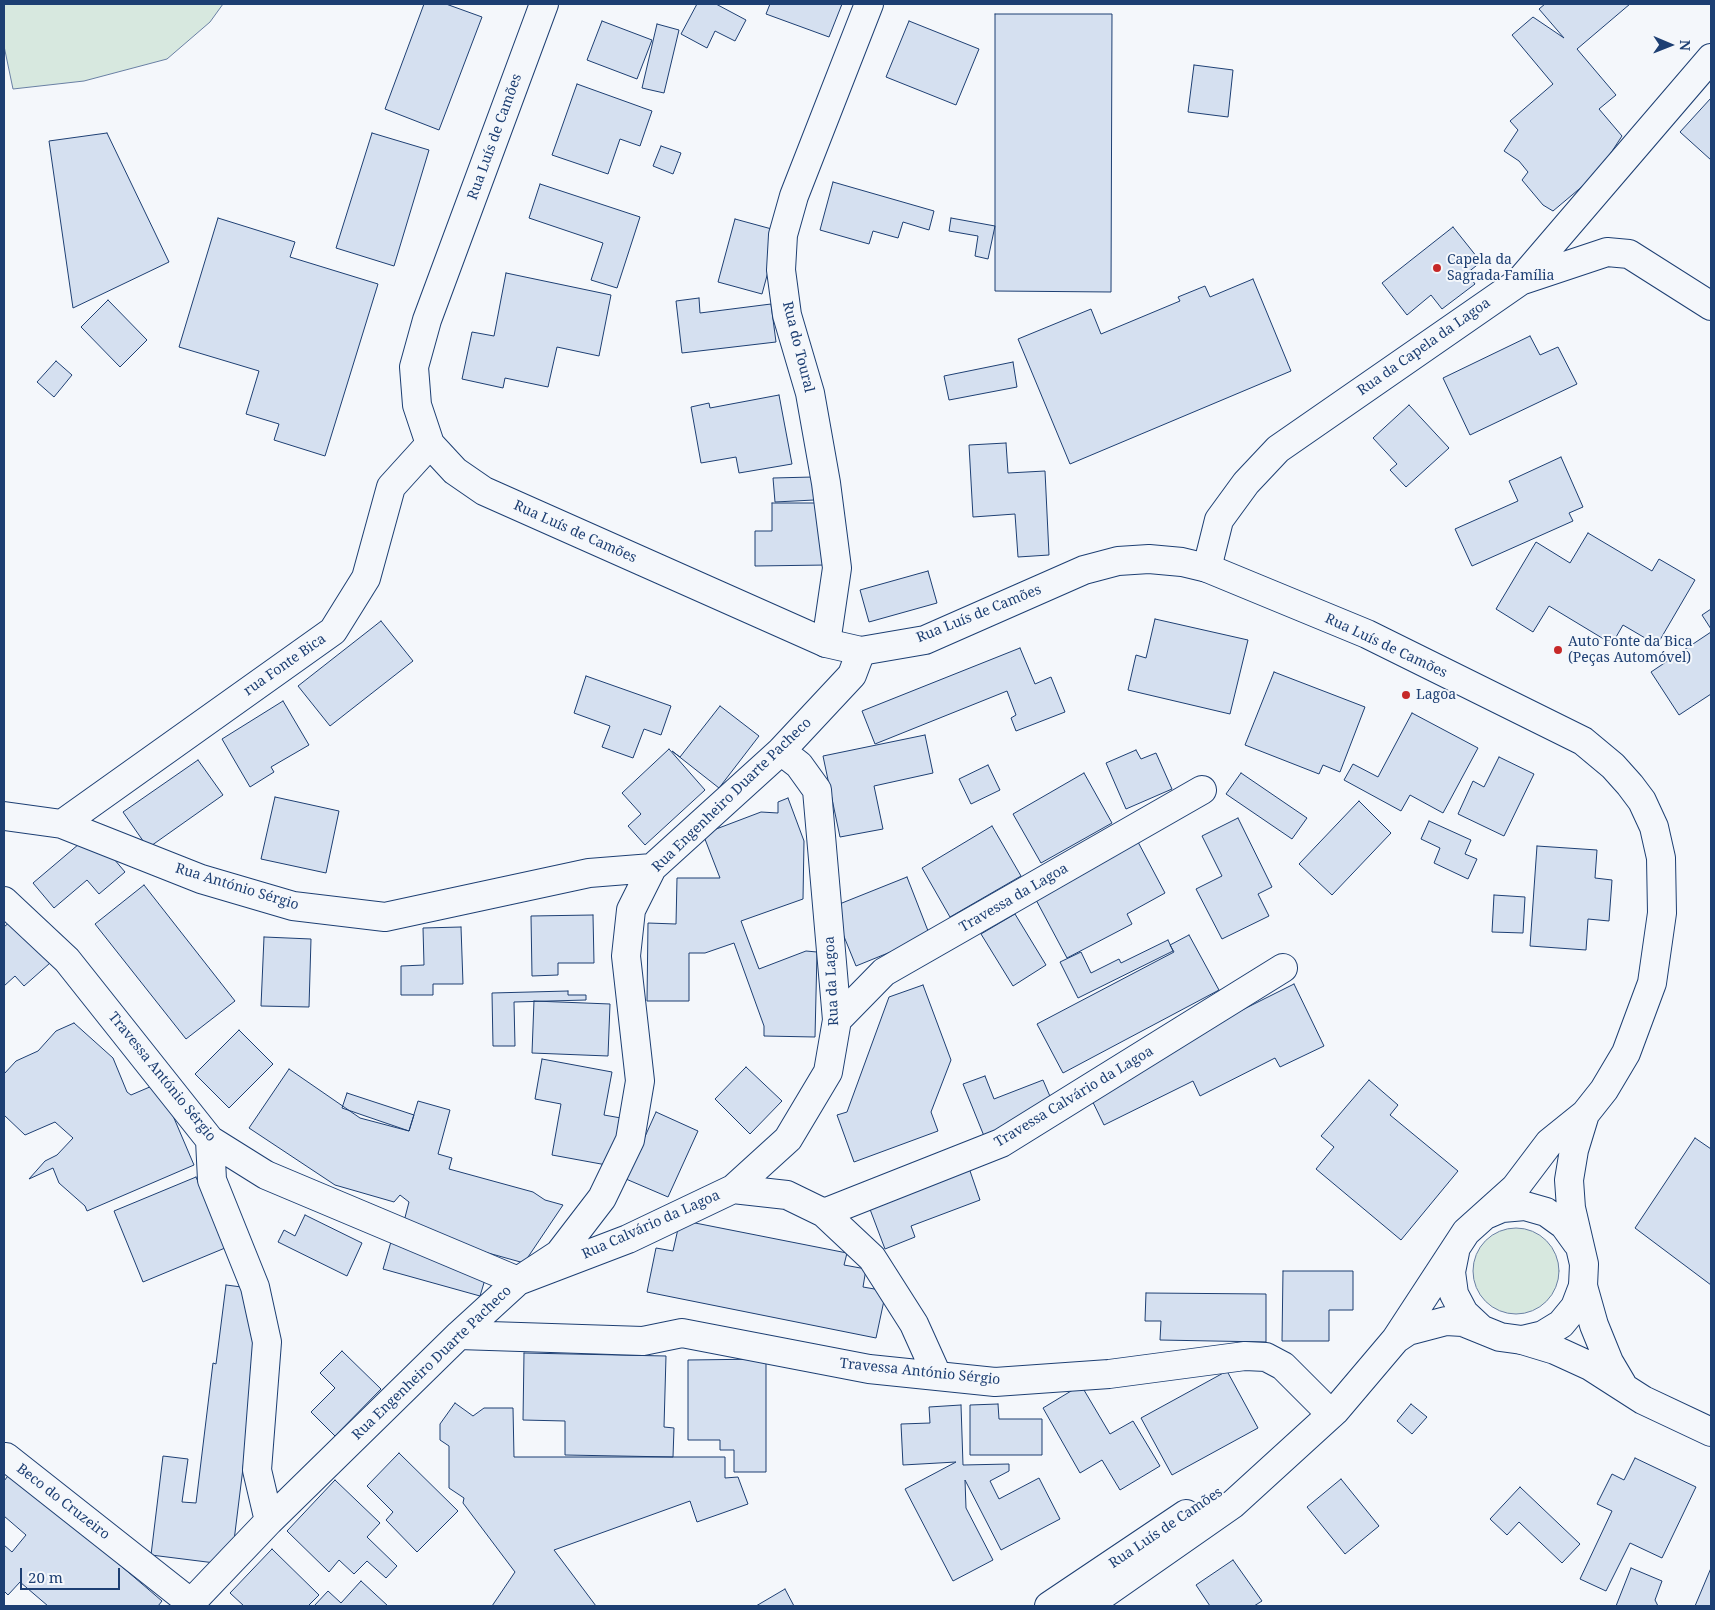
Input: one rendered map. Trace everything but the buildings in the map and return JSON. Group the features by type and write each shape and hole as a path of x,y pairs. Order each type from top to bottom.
{"street":[{"name":"Rua Luís de Camões","path":"544,4 427,320 414,367 417,404 430,444 455,471 484,491 826,643 861,651 925,640 1084,570 1118,561 1149,559 1173,561 1207,568 1367,634 1582,741 1613,766 1642,800 1654,827 1661,858 1662,913 1652,982 1626,1053 1604,1090 1586,1114 1549,1143 1515,1188 1466,1232 1396,1339 1331,1414 1233,1504 1087,1606"},
{"name":"Rua do Toural","path":"826,643 837,568 826,483 810,393 787,316 782,270 783,235 794,196 869,4"},
{"name":"Rua da Capela da Lagoa","path":"1207,568 1220,520 1246,483 1278,449 1519,282 1711,58"},
{"path":"1519,282 1607,252 1629,254 1711,306"},
{"name":"rua Fonte Bica","path":"62,824 333,631 366,578 391,487 430,444"},
{"name":"Rua Engenheiro Duarte Pacheco","path":"189,1605 269,1521 459,1335 518,1281 559,1254 602,1198 630,1140 640,1081 626,956 631,910 652,868 781,751 852,675 861,651"},
{"name":"Rua da Lagoa","path":"733,1189 788,1139 828,1072 837,1020 817,790 799,765 781,751"},
{"name":"Travessa da Lagoa","path":"837,1020 884,972 1202,790"},
{"name":"Rua António Sérgio","path":"4,816 62,824 201,879 293,906 385,917 589,873 652,868"},
{"name":"Travessa António Sérgio","path":"4,901 67,960 210,1140 266,1175 518,1281"},
{"name":"Travessa Calvário da Lagoa","path":"824,1213 1001,1143 1283,968"},
{"name":"Rua Luís de Camões","path":"1396,1339 1408,1332 1446,1321 1463,1322 1500,1337 1522,1340 1543,1335 1561,1324 1575,1307 1583,1286 1584,1264 1577,1243 1570,1208 1569,1180 1574,1150 1586,1114"},
{"path":"210,1140 212,1180 255,1288 267,1342 257,1470 269,1521"},
{"name":"Rua Calvário da Lagoa","path":"518,1281 628,1239 733,1189 787,1194 824,1213 872,1258 914,1324 937,1375"},
{"name":"Rua Luís de Camões","path":"1482,1217 1502,1208 1524,1206 1546,1212 1564,1225 1577,1243"},
{"name":"Rua Luís de Camões","path":"1455,1251 1451,1272 1454,1294 1464,1313 1480,1328"},
{"path":"1583,1286 1598,1334 1609,1362 1622,1386"},
{"name":"Travessa António Sérgio","path":"459,1335 642,1341 682,1334 869,1369 995,1382 1109,1374 1245,1356 1266,1357 1283,1366 1331,1414"},
{"path":"1522,1340 1555,1350 1590,1366 1642,1400 1709,1426"},
{"name":"Rua Luís de Camões","path":"1049,1606 1225,1488 1286,1454"},
{"name":"Beco do Cruzeiro","path":"6,1457 189,1605"}],"shaded area":[{"path":"4,4 223,4 210,22 167,59 84,81 13,89 4,46"},
{"path":"1516,1228 1532,1231 1540,1235 1552,1247 1556,1255 1559,1271 1556,1287 1552,1295 1540,1307 1532,1311 1516,1314 1500,1311 1492,1307 1480,1295 1476,1287 1473,1271 1476,1255 1480,1247 1492,1235 1500,1231"}],"place":[{"name":"Capela da Sagrada Família","path":"1437,268"},
{"name":"Auto Fonte da Bica (Peças Automóvel)","path":"1558,650"},
{"name":"Lagoa","path":"1406,695"}]}
